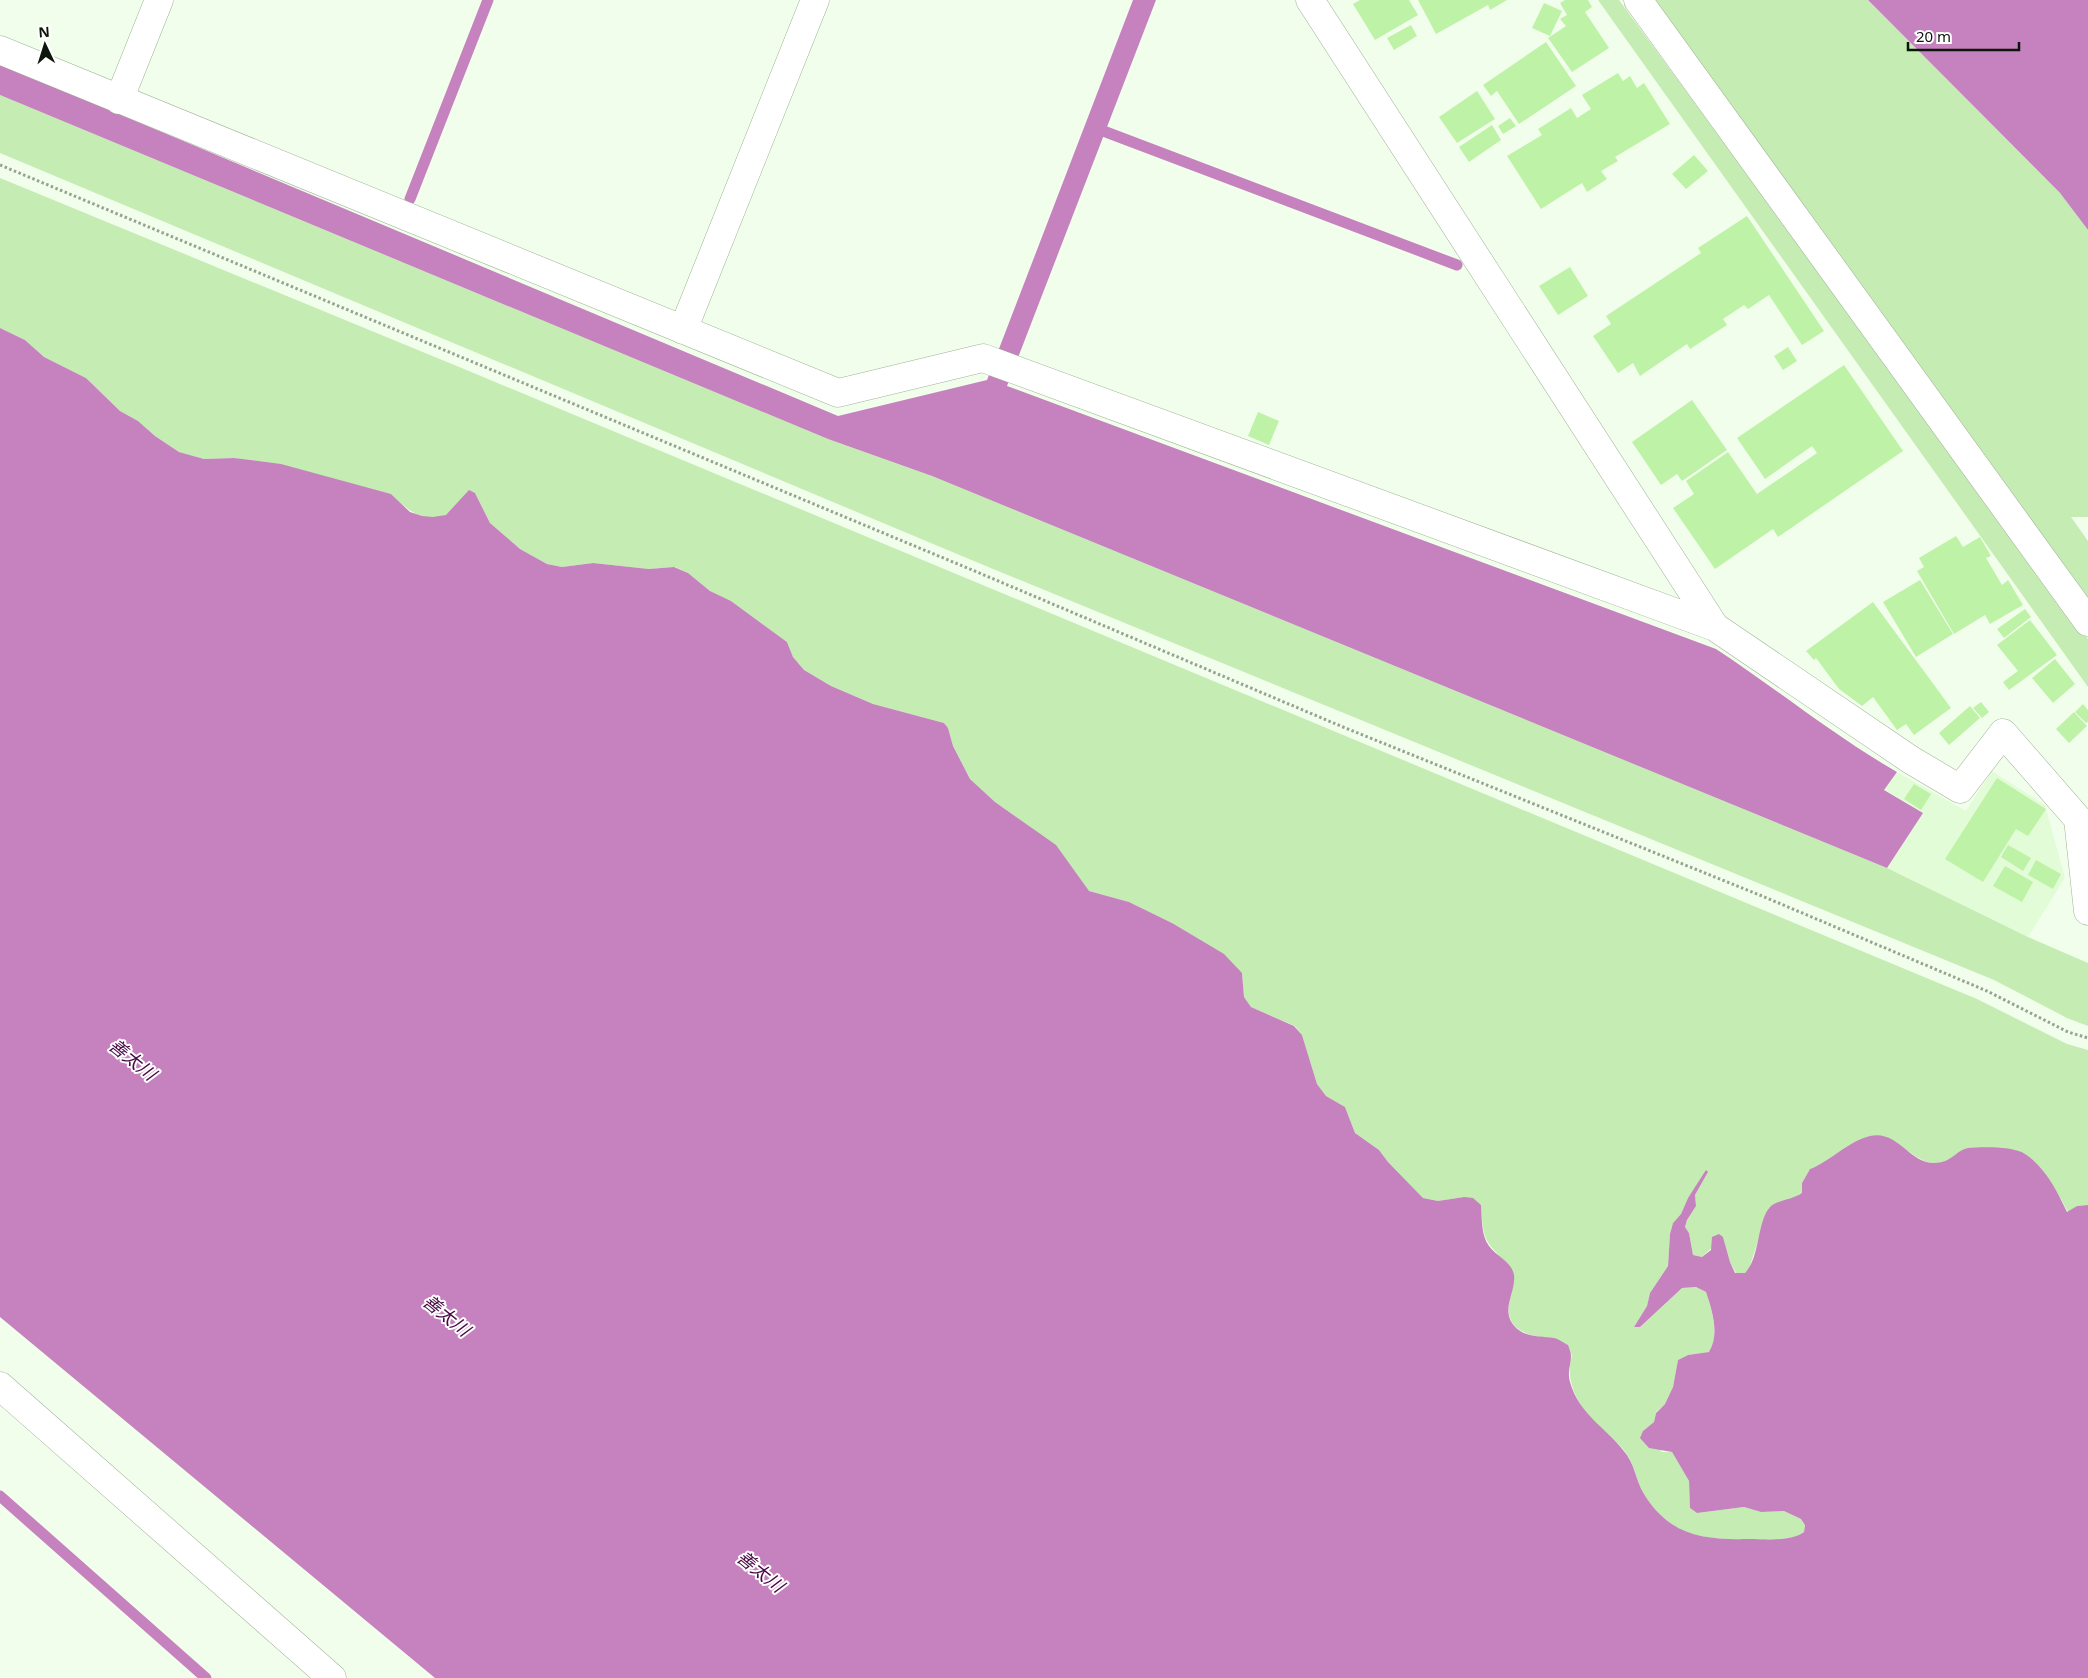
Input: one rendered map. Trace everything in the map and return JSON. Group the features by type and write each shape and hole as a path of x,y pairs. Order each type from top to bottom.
{"street":[{"path":"120,100 159,0"},
{"path":"683,330 815,0"},
{"path":"1310,0 1715,628"},
{"path":"1638,0 2088,622"},
{"path":"0,50 838,393 982,358 1715,628 1912,760 1960,789 2003,733 2078,819 2088,911"},
{"path":"0,1386 332,1678"}],"path":[{"path":"0,165 977,572 1343,727 1771,900 1987,991 2068,1032 2088,1038"}],"shaded area":[{"path":"1598,0 1619,0 2088,639 2088,687"},
{"path":"1651,0 1868,0 2060,193 2088,230 2088,517 2071,517 2088,541 2088,600"},
{"path":"0,95 828,439 932,476 1887,868 2028,937 2088,963 2088,1026 2067,1018 1994,980 969,559 0,153"},
{"path":"0,178 464,369 1977,999 2067,1044 2088,1050 2088,1205 2077,1206 2068,1212 2061,1199 1966,1148 1954,1158 1937,1164 1921,1159 1883,1136 1810,1169 1802,1183 1802,1193 1768,1209 1749,1269 1745,1273 1736,1273 1730,1262 1723,1237 1702,1257 1693,1255 1689,1233 1685,1227 1696,1206 1695,1195 1708,1172 1688,1198 1681,1214 1673,1223 1670,1234 1668,1266 1650,1293 1647,1306 1634,1327 1640,1327 1682,1288 1696,1287 1706,1292 1714,1322 1713,1345 1710,1352 1688,1355 1678,1360 1673,1387 1665,1404 1656,1412 1654,1422 1643,1431 1662,1452 1672,1452 1689,1481 1690,1508 1697,1513 1744,1507 1761,1512 1784,1511 1801,1519 1805,1524 1804,1532 1799,1535 1780,1539 1720,1539 1705,1537 1678,1528 1654,1509 1641,1488 1627,1455 1591,1419 1579,1402 1570,1375 1572,1355 1556,1339 1530,1335 1516,1327 1512,1321 1509,1314 1512,1289 1509,1265 1486,1239 1481,1205 1464,1197 1438,1201 1423,1198 1379,1150 1355,1133 1345,1107 1326,1096 1317,1084 1302,1035 1295,1026 1251,1007 1244,997 1242,973 1172,923 1129,902 1089,891 1032,828 995,802 970,779 953,746 948,728 944,723 873,704 831,686 804,670 793,657 787,642 731,601 710,591 688,573 675,567 649,569 593,563 562,567 547,564 520,549 490,523 475,493 447,515 439,518 423,517 409,510 391,494 234,458 204,459 179,452 155,436 138,421 120,411 86,378 44,357 25,340 0,328"},
{"path":"1992,771 2045,805 2065,878 2028,937 1887,868 1923,813 1884,789 1897,772 1966,811"}],"water":[{"path":"1133,0 1156,0 1007,386 1716,649 1828,728 1897,772 1884,790 1923,813 1887,868 932,476 828,439 0,95 0,64 838,416 987,380"},
{"path":"1868,0 2088,0 2088,230 2060,193"},
{"name":"善太川","path":"0,328 25,340 44,357 86,378 120,411 138,421 155,436 179,452 204,459 234,458 281,464 391,494 410,512 422,516 446,515 469,490 475,493 490,523 520,549 547,564 562,567 593,563 649,569 674,567 688,573 710,591 731,601 787,642 793,657 804,670 831,686 873,704 944,723 948,728 953,746 970,779 995,802 1056,845 1089,891 1129,902 1172,923 1224,954 1242,973 1244,997 1251,1007 1294,1026 1302,1035 1317,1084 1326,1096 1345,1107 1355,1133 1379,1150 1423,1198 1438,1201 1464,1197 1473,1198 1481,1205 1482,1227 1486,1242 1513,1270 1514,1281 1508,1311 1512,1323 1526,1334 1554,1338 1568,1345 1571,1356 1569,1378 1580,1403 1627,1456 1641,1489 1654,1508 1665,1519 1689,1533 1717,1538 1778,1539 1792,1537 1804,1532 1805,1525 1801,1519 1784,1511 1761,1512 1744,1507 1697,1513 1690,1508 1689,1481 1672,1452 1649,1448 1640,1438 1643,1431 1654,1422 1656,1413 1665,1404 1673,1387 1678,1360 1688,1355 1709,1352 1714,1338 1711,1306 1706,1292 1696,1287 1682,1288 1640,1327 1634,1327 1647,1306 1650,1293 1668,1266 1670,1234 1673,1223 1681,1214 1688,1198 1706,1170 1708,1172 1695,1195 1696,1206 1685,1227 1689,1233 1693,1255 1702,1257 1711,1250 1712,1237 1719,1234 1723,1237 1735,1273 1745,1273 1750,1266 1763,1221 1770,1207 1802,1193 1802,1183 1810,1169 1862,1139 1880,1135 1896,1142 1917,1158 1925,1162 1934,1163 1950,1159 1960,1151 1968,1148 2005,1148 2025,1154 2039,1166 2055,1188 2067,1212 2077,1206 2088,1205 2088,1678 435,1678 0,1317"}],"building":[{"path":"1360,0 1409,0 1418,15 1375,40 1353,4"},
{"path":"1418,0 1507,0 1490,10 1488,5 1436,34"},
{"path":"1565,0 1588,0 1592,7 1585,12 1609,48 1572,72 1548,38 1566,26 1560,19 1567,15 1560,3"},
{"path":"1544,3 1562,11 1550,36 1532,28"},
{"path":"1411,25 1417,36 1394,50 1387,38"},
{"path":"1546,42 1576,86 1519,124 1497,91 1491,96 1483,85"},
{"path":"1618,73 1623,81 1630,76 1637,88 1644,83 1670,124 1615,157 1618,161 1601,171 1607,179 1587,192 1582,183 1541,209 1507,156 1542,135 1538,129 1571,108 1577,118 1591,109 1582,95"},
{"path":"1477,91 1495,119 1457,143 1439,117"},
{"path":"1510,118 1516,126 1503,134 1498,126"},
{"path":"1492,125 1501,140 1469,162 1459,147"},
{"path":"1694,155 1708,171 1686,189 1672,174"},
{"path":"1747,216 1824,331 1802,345 1769,295 1748,309 1744,305 1723,319 1727,325 1690,349 1687,344 1640,376 1633,363 1618,373 1593,336 1611,324 1606,316 1701,253 1698,248"},
{"path":"1570,267 1588,296 1558,315 1539,286"},
{"path":"1788,347 1797,361 1783,370 1774,356"},
{"path":"1844,365 1903,451 1778,537 1773,529 1715,569 1673,508 1694,494 1686,481 1728,452 1757,494 1817,453 1812,446 1765,479 1737,438"},
{"path":"1692,400 1727,450 1682,481 1677,474 1661,485 1632,442"},
{"path":"1258,412 1279,421 1269,445 1248,436"},
{"path":"1956,536 1963,547 1980,537 1991,556 1986,558 2002,585 2008,580 2023,605 1990,624 1985,615 1954,634 1917,571 1924,567 1919,558"},
{"path":"1920,580 1953,634 1916,657 1883,602"},
{"path":"1873,602 1951,708 1914,735 1906,724 1897,730 1873,697 1862,706 1839,689 1816,658 1814,660 1806,651"},
{"path":"2025,609 2031,617 2004,638 1997,629"},
{"path":"2030,620 2057,655 2009,690 2003,682 2018,671 1997,645"},
{"path":"2055,659 2075,684 2053,703 2032,678"},
{"path":"1981,702 1989,712 1982,718 1973,708"},
{"path":"2083,704 2088,710 2088,722 2086,723 2075,712"},
{"path":"1970,706 1980,718 1949,745 1939,733"},
{"path":"2074,712 2087,726 2069,743 2056,729"},
{"path":"1997,778 2046,809 2028,836 2016,829 1983,882 1945,859"},
{"path":"1914,784 1931,794 1921,810 1904,799"},
{"path":"2008,845 2031,858 2023,871 2001,857"},
{"path":"2036,860 2061,874 2053,889 2028,875"},
{"path":"2005,866 2033,882 2022,902 1993,886"}],"waterway":[{"path":"410,199 488,0"},
{"path":"1098,129 1457,265"},
{"path":"0,1496 206,1678"}]}
